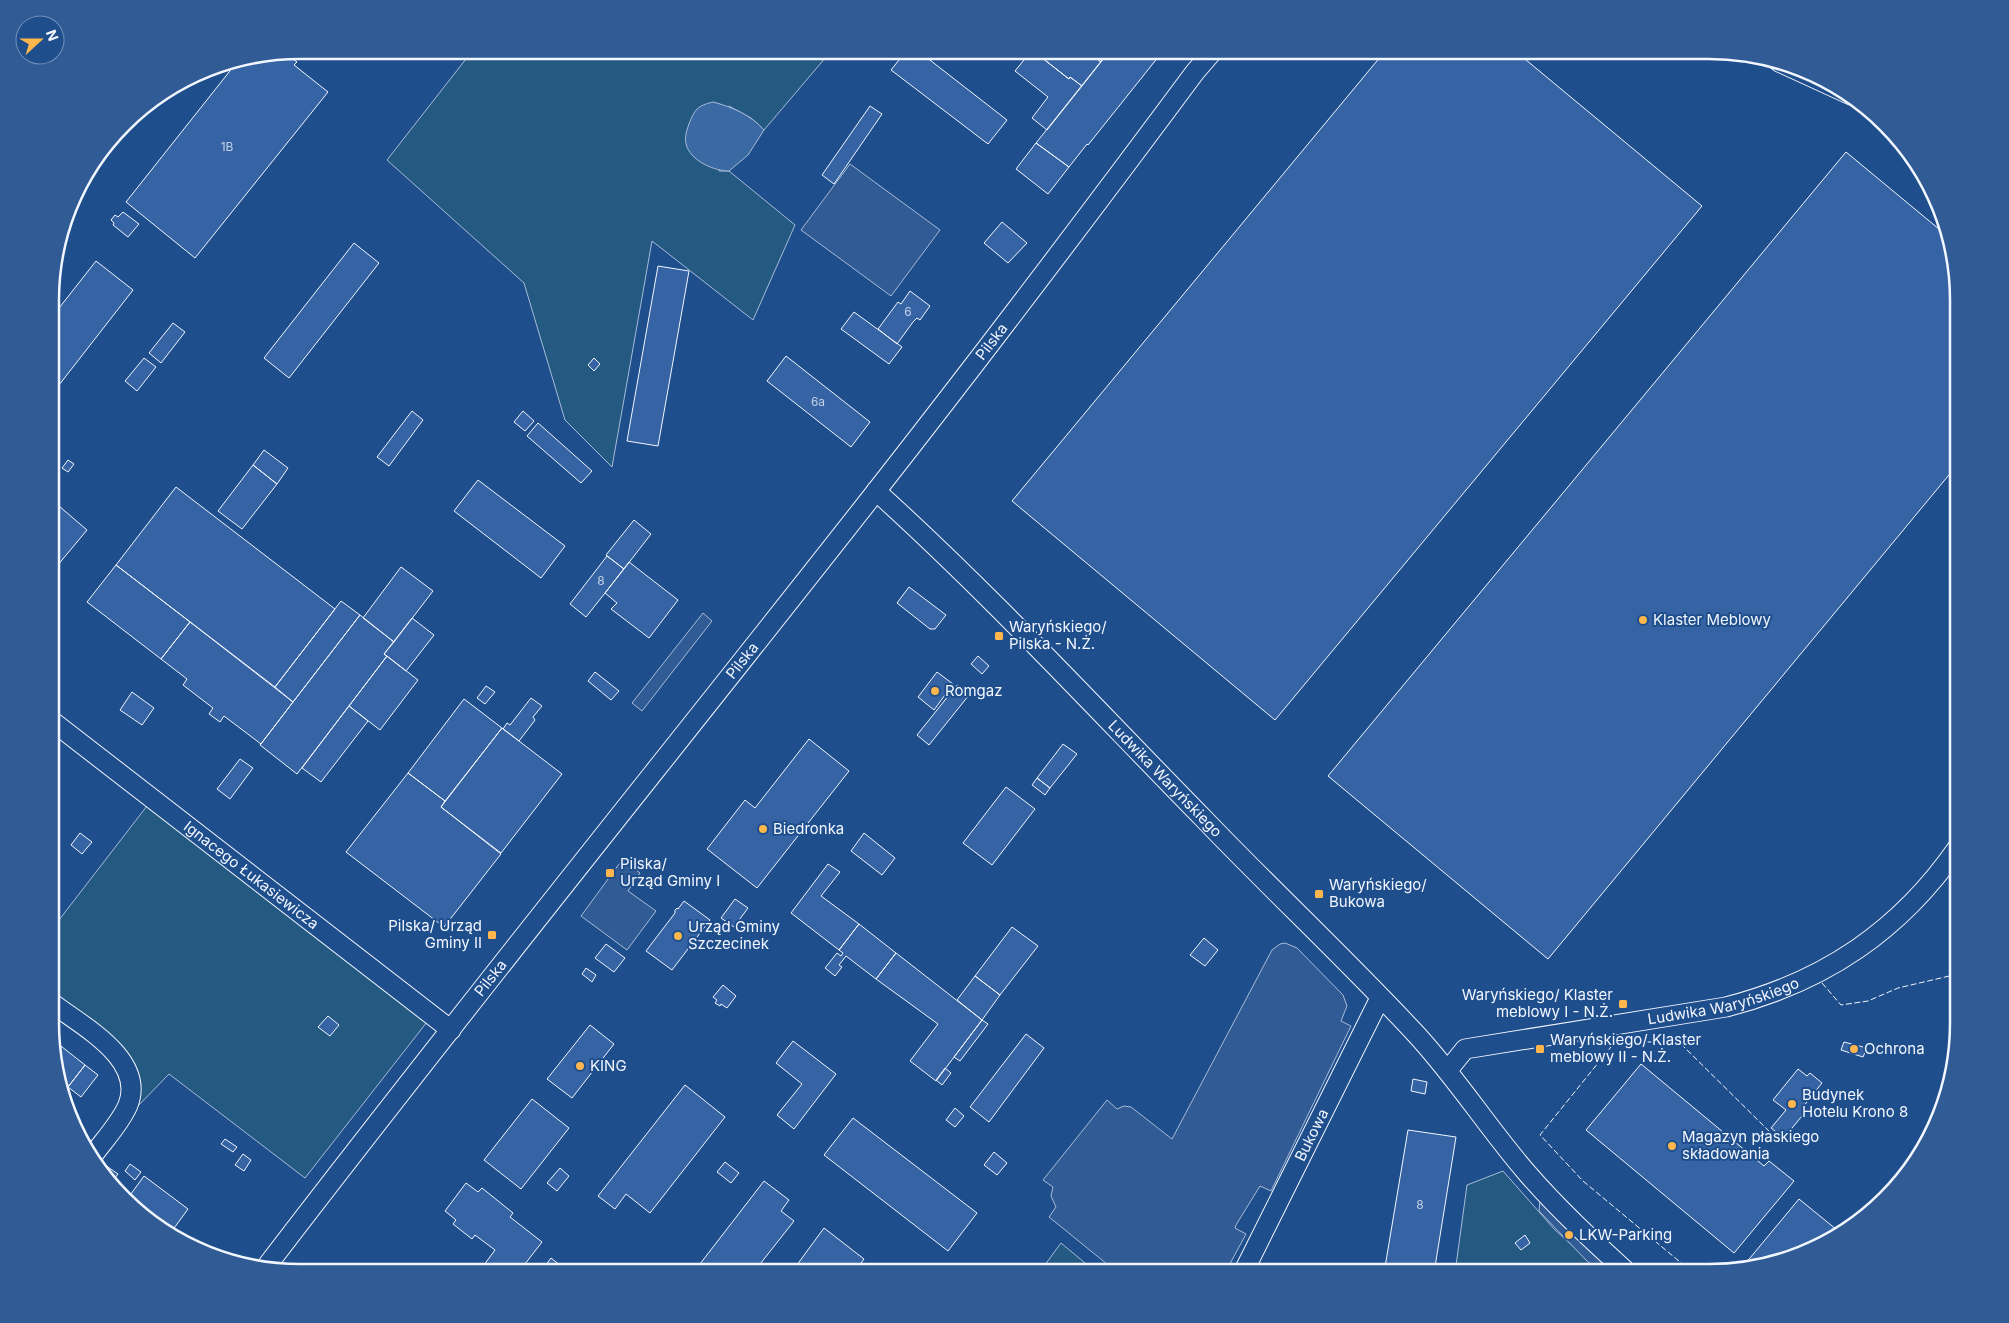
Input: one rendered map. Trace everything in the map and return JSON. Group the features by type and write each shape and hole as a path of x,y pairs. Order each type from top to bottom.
{"street":[{"name":"Pilska","path":"270,1262 876,491 1029,294 1207,59"},
{"name":"Ludwika Waryńskiego","path":"876,491 943,552 1380,998 1448,1070 1532,1178 1565,1215 1619,1264"},
{"name":"Ignacego Łukasiewicza","path":"59,727 451,1030"},
{"name":"Ludwika Waryńskiego","path":"1448,1070 1465,1050 1726,1007 1766,996 1789,987 1844,958 1878,935 1923,894 1950,858"},
{"name":"Bukowa","path":"1247,1264 1380,998"},
{"path":"59,1008 108,1045 125,1064 129,1073 131,1083 128,1105 96,1151"}],"shaded area":[{"path":"466,59 824,59 764,130 751,118 729,106 719,171 729,171 795,225 753,320 652,241 612,467 565,420 524,283 387,160"},
{"path":"713,102 741,112 764,130 748,155 729,171 705,165 694,157 686,144 687,130 695,112 703,105"},
{"path":"850,164 940,230 891,296 801,230"},
{"path":"703,613 712,621 642,711 632,703"},
{"path":"147,806 427,1022 305,1178 169,1074 136,1108 140,1081 136,1068 128,1055 105,1031 59,997 59,920"},
{"path":"622,860 640,873 628,891 656,911 627,950 581,916"},
{"path":"1285,943 1297,948 1343,995 1347,1006 1341,1021 1351,1026 1271,1191 1260,1186 1236,1225 1235,1228 1246,1234 1230,1264 1107,1264 1049,1217 1056,1207 1051,1196 1053,1187 1043,1180 1107,1100 1117,1109 1124,1106 1131,1107 1172,1139 1272,950"},
{"path":"1503,1171 1555,1230 1593,1264 1456,1264 1467,1185"},
{"name":"LKW-Parking","path":"1540,1200 1605,1264 1590,1264 1539,1211"},
{"path":"1061,1243 1086,1264 1046,1264"}],"building":[{"path":"293,59 297,62 294,65 328,92 195,258 126,202 232,69 253,63"},
{"path":"900,59 929,59 1007,120 988,144 891,70"},
{"path":"1025,59 1043,59 1069,79 1070,77 1082,86 1047,130 1032,118 1048,97 1015,71"},
{"path":"1043,59 1097,59 1101,62 1082,86 1070,77 1069,79"},
{"path":"1103,59 1157,59 1069,167 1036,143"},
{"path":"1379,59 1525,59 1702,206 1275,720 1012,501"},
{"path":"870,106 882,114 834,184 822,175"},
{"path":"1036,143 1069,167 1048,194 1016,169"},
{"name":"Klaster Meblowy","path":"1846,152 1939,229 1946,253 1950,284 1950,474 1548,959 1328,776"},
{"path":"123,212 139,224 128,237 113,225 114,223 111,220 115,215 118,217"},
{"path":"1002,222 1027,243 1008,263 984,243"},
{"path":"354,243 379,263 289,378 264,358"},
{"path":"96,261 133,290 59,385 59,308"},
{"path":"658,266 689,271 658,446 627,441"},
{"path":"910,291 930,306 920,320 917,318 913,322 897,344 878,329 898,302 901,304"},
{"path":"854,312 902,347 889,364 841,329"},
{"path":"173,323 185,332 161,363 149,353"},
{"path":"786,356 870,422 851,447 767,381"},
{"path":"144,358 156,367 137,391 125,381"},
{"path":"594,358 600,364 594,371 588,365"},
{"path":"412,411 423,420 389,466 377,457"},
{"path":"523,411 534,421 525,431 514,422"},
{"path":"538,423 592,471 581,483 527,436"},
{"path":"264,450 288,468 277,484 253,465"},
{"path":"68,460 74,464 68,472 62,468"},
{"path":"253,465 277,484 242,529 218,511"},
{"path":"478,480 565,546 541,578 454,511"},
{"path":"176,487 335,609 275,687 116,565"},
{"path":"59,506 87,530 59,564"},
{"path":"634,520 651,534 624,569 606,555"},
{"path":"607,556 624,569 586,617 570,604"},
{"path":"629,562 678,600 649,638 611,609 617,603 605,593"},
{"path":"116,565 190,622 161,659 87,602"},
{"path":"401,567 433,591 394,642 363,618"},
{"path":"909,587 946,615 935,629 930,629 897,603"},
{"path":"341,601 360,615 293,702 275,687"},
{"path":"360,615 394,642 384,654 387,656 297,774 260,745"},
{"path":"412,618 434,635 406,671 384,654"},
{"path":"190,622 293,702 261,744 224,716 220,722 209,714 213,708 183,685 187,679 161,659"},
{"path":"387,656 418,680 380,730 349,706"},
{"path":"978,656 989,666 982,674 971,664"},
{"path":"595,672 619,691 611,700 588,681"},
{"name":"Romgaz","path":"937,672 953,684 934,710 918,697"},
{"path":"957,685 969,695 929,745 917,735"},
{"path":"486,686 495,692 485,704 477,698"},
{"path":"132,692 154,708 142,725 120,710"},
{"path":"531,698 542,706 533,717 535,720 519,741 503,729 507,723 510,725"},
{"path":"464,699 502,728 445,801 408,773"},
{"path":"349,706 368,721 321,782 302,768"},
{"path":"502,728 562,774 501,853 441,807"},
{"name":"Biedronka","path":"809,739 849,771 757,888 707,849 745,800 755,808"},
{"path":"1063,744 1077,754 1050,788 1037,778"},
{"path":"240,759 253,768 230,799 217,789"},
{"path":"408,773 445,801 441,807 501,854 444,927 346,852"},
{"path":"1037,778 1050,788 1045,795 1032,785"},
{"path":"1006,787 1035,809 992,865 963,843"},
{"path":"80,833 92,842 82,854 71,845"},
{"path":"864,833 895,858 882,875 851,851"},
{"path":"828,864 840,872 821,896 859,924 839,950 791,913"},
{"path":"735,899 748,908 734,927 721,918"},
{"name":"Urząd Gminy Szczecinek","path":"684,901 710,920 672,970 646,951 675,913 675,910"},
{"path":"859,924 896,953 876,979 846,956 839,965 842,967 835,976 825,968 837,953 841,956 843,953 839,950"},
{"path":"1012,927 1038,946 1000,995 975,976"},
{"path":"1204,938 1218,950 1205,966 1190,955"},
{"path":"606,944 625,958 614,972 595,958"},
{"path":"896,953 982,1020 936,1081 910,1061 938,1024 876,979"},
{"path":"586,968 596,975 592,982 582,974"},
{"path":"975,976 1000,995 982,1020 957,1000"},
{"path":"723,985 736,996 727,1008 715,1003 717,1000 713,997"},
{"path":"328,1016 339,1025 330,1036 318,1027"},
{"path":"982,1020 988,1024 960,1061 954,1057"},
{"path":"590,1025 614,1044 572,1098 547,1079"},
{"path":"1026,1034 1044,1048 989,1122 970,1107"},
{"path":"793,1041 836,1074 794,1129 777,1115 802,1084 776,1063"},
{"name":"Ochrona","path":"1844,1042 1867,1048 1863,1057 1841,1050"},
{"path":"60,1045 85,1065 68,1087 63,1070"},
{"name":"Magazyn płaskiego składowania","path":"1641,1064 1764,1166 1769,1161 1794,1181 1734,1253 1586,1130"},
{"path":"85,1065 98,1075 81,1097 68,1087"},
{"path":"945,1068 951,1073 942,1085 936,1080"},
{"name":"Budynek Hotelu Krono 8","path":"1798,1069 1807,1076 1810,1073 1822,1083 1803,1107 1806,1111 1784,1138 1771,1128 1786,1110 1773,1100"},
{"path":"1413,1079 1427,1082 1425,1094 1411,1091"},
{"path":"685,1085 725,1117 650,1213 626,1194 615,1209 598,1196"},
{"path":"532,1099 569,1128 521,1189 484,1160"},
{"path":"955,1108 964,1116 955,1127 946,1120"},
{"path":"853,1118 977,1213 948,1251 824,1155"},
{"path":"1408,1130 1456,1137 1435,1264 1386,1264"},
{"path":"225,1139 237,1147 233,1152 221,1144"},
{"path":"994,1152 1007,1163 997,1175 984,1165"},
{"path":"243,1154 251,1160 244,1171 235,1165"},
{"path":"725,1162 739,1173 731,1183 717,1172"},
{"path":"130,1164 141,1172 135,1180 125,1171"},
{"path":"105,1165 118,1174 115,1178"},
{"path":"560,1168 569,1176 557,1191 547,1183"},
{"path":"144,1176 188,1209 174,1229 130,1195"},
{"path":"764,1181 789,1200 781,1211 794,1221 760,1264 700,1264"},
{"path":"466,1183 478,1192 482,1188 513,1213 510,1217 542,1242 525,1264 485,1264 495,1250 475,1235 472,1239 453,1224 456,1220 445,1211"},
{"path":"1799,1199 1835,1229 1801,1246 1772,1256 1747,1261"},
{"path":"824,1228 864,1259 860,1264 798,1264"},
{"path":"1525,1235 1530,1243 1521,1250 1515,1243"},
{"path":"551,1258 559,1264 547,1264"}],"fence":[{"path":"1822,983 1841,1005 1868,1001 1898,988 1950,976"},
{"path":"1682,1264 1583,1181 1540,1135 1615,1042 1679,1042 1776,1138"}],"place":[{"name":"Klaster Meblowy","path":"1643,620"},
{"name":"Waryńskiego/ Pilska - N.Ż.","path":"999,636"},
{"name":"Romgaz","path":"935,691"},
{"name":"Biedronka","path":"763,829"},
{"name":"Pilska/ Urząd Gminy I","path":"610,873"},
{"name":"Waryńskiego/ Bukowa","path":"1319,894"},
{"name":"Pilska/ Urząd Gminy II","path":"492,935"},
{"name":"Urząd Gminy Szczecinek","path":"678,936"},
{"name":"Waryńskiego/ Klaster meblowy I - N.Ż.","path":"1623,1004"},
{"name":"Waryńskiego/ Klaster meblowy II - N.Ż.","path":"1540,1049"},
{"name":"Ochrona","path":"1854,1049"},
{"name":"KING","path":"580,1066"},
{"name":"Budynek Hotelu Krono 8","path":"1792,1104"},
{"name":"Magazyn płaskiego składowania","path":"1672,1146"},
{"name":"LKW-Parking","path":"1569,1235"}]}
